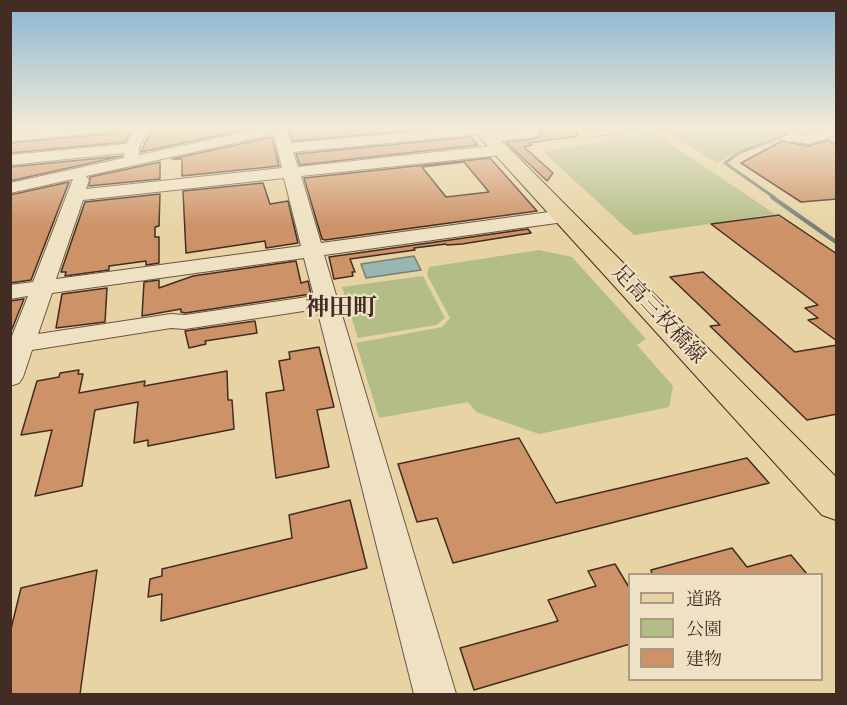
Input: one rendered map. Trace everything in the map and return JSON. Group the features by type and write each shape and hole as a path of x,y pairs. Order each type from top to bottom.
{"main road":[{"name":"足高三枚橋線","path":"512,161 837,503"}],"street":[{"path":"12,162 28,161"},
{"path":"10,188 84,171 113,161"},
{"path":"261,162 276,161"},
{"path":"76,195 283,161"},
{"path":"288,161 435,694"},
{"path":"10,377 84,171"},
{"path":"10,292 564,216"},
{"path":"23,344 171,321 185,322 327,301"}],"green space":[{"path":"553,161 696,161 775,214 634,235"},
{"path":"539,250 572,257 646,339 637,345 673,386 669,407 539,434 476,412 468,402 379,418 356,343 442,327 450,318 427,275 429,267"},
{"path":"423,276 445,318 436,325 358,338 342,287"}],"water":[{"path":"414,256 421,270 366,278 361,264"}],"building":[{"path":"72,161 100,161 10,181 10,167"},
{"path":"182,161 278,161 279,166 182,176"},
{"path":"299,161 336,161 300,165"},
{"path":"463,161 493,161 537,211 325,240 322,239 304,178","holes":["464,162 489,192 446,197 422,167"]},
{"path":"526,161 540,161 553,173 547,181"},
{"path":"745,161 837,161 837,199 801,202 741,163"},
{"path":"160,162 160,179 89,186 90,177"},
{"path":"69,182 31,280 10,283 10,195"},
{"path":"263,183 270,204 288,201 298,243 266,248 265,241 186,253 183,191"},
{"path":"160,194 159,226 155,227 155,237 159,237 159,263 146,265 146,261 109,266 109,270 65,276 66,272 61,272 85,202"},
{"path":"779,215 837,254 837,341 808,320 818,318 805,308 818,305 711,224"},
{"path":"528,229 531,233 350,259 355,272 352,272 353,276 334,279 329,257"},
{"path":"296,261 301,283 308,281 311,294 185,313 181,312 181,309 142,316 144,282 159,280 159,288 193,276"},
{"path":"703,272 795,352 837,345 837,414 807,420 710,326 720,325 670,277"},
{"path":"107,288 105,322 56,328 62,294"},
{"path":"24,299 10,334 10,301"},
{"path":"255,321 257,333 205,341 206,344 189,348 185,331"},
{"path":"319,347 334,407 317,410 329,467 276,478 266,393 284,390 279,361 290,359 289,352"},
{"path":"79,370 78,374 83,374 79,393 145,381 144,386 227,371 228,400 232,400 234,429 148,446 148,440 134,443 138,402 95,410 82,486 35,496 52,430 21,435 37,381 59,377 60,373"},
{"path":"519,438 556,503 747,458 769,483 453,563 437,518 417,522 398,464"},
{"path":"350,500 367,568 161,621 162,594 148,597 150,579 162,576 162,569 292,538 289,515"},
{"path":"732,548 747,567 791,555 806,573 652,573 651,570"},
{"path":"615,564 628,586 628,645 474,690 460,648 558,621 548,600 596,586 588,571"},
{"path":"97,570 80,694 10,694 10,633 21,588"}],"waterway":[{"path":"728,161 725,163 775,198"},
{"path":"772,197 836,242"}],"district":[{"name":"神田町","path":"341,309"}]}
